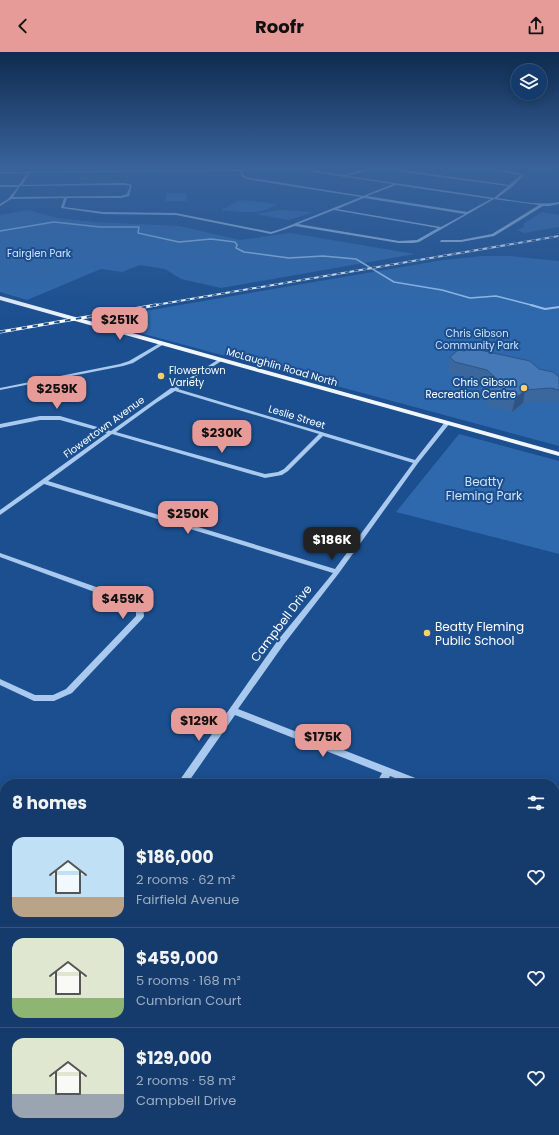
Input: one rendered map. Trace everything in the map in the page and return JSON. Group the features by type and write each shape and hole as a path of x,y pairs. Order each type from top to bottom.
{"main road":[{"name":"McLaughlin Road North","path":"0,298 559,454"}],"street":[{"path":"199,219 271,233 312,219"},
{"path":"384,219 441,228"},
{"path":"296,225 407,243 418,241 457,219"},
{"path":"441,240 461,241 493,235 520,219"},
{"path":"0,389 121,365 131,362 162,344"},
{"name":"Flowertown Avenue","path":"0,513 174,389 221,360"},
{"name":"Leslie Street","path":"174,389 416,462"},
{"path":"0,426 40,418 60,418 265,476 280,474 286,470 322,434"},
{"name":"Campbell Drive","path":"186,779 234,712 278,647 337,572 416,462 447,423"},
{"path":"44,482 337,572"},
{"path":"0,555 130,602 139,608 140,616 69,691 54,698 34,698 0,682"},
{"path":"234,712 406,779"},
{"path":"384,779 387,772"}],"green space":[{"name":"Fairglen Park","path":"0,219 62,219 95,222 179,226 240,240 290,233 415,254 221,288 181,279 165,269 140,265 122,272 101,269 27,300 0,292"},
{"path":"532,219 559,219 559,227 524,233 517,230 525,227 523,224"},
{"name":"Chris Gibson Community Park","path":"483,256 510,256 559,261 559,446 92,320 443,260"},
{"name":"Beatty Fleming Park","path":"459,434 559,461 559,554 396,512"}],"building":[{"path":"467,349 475,349 530,361 539,369 553,372 559,377 559,390 550,388 525,390 515,399 487,392 497,379 487,370 455,362 450,357 458,350 465,351"}],"waterway":[{"path":"0,231 54,222 100,227 139,227 138,233 179,242 211,239 235,242 237,245 236,248 244,252 289,258 323,256 356,259 394,282 442,290 470,298 496,296 535,306"},
{"path":"531,305 545,309 559,307"}],"railway":[{"path":"150,306 559,236"},
{"path":"0,332 156,305"}],"place":[{"name":"Flowertown Variety","path":"161,376"},
{"name":"Chris Gibson Recreation Centre","path":"524,388"},
{"name":"Beatty Fleming Public School","path":"427,633"}]}
